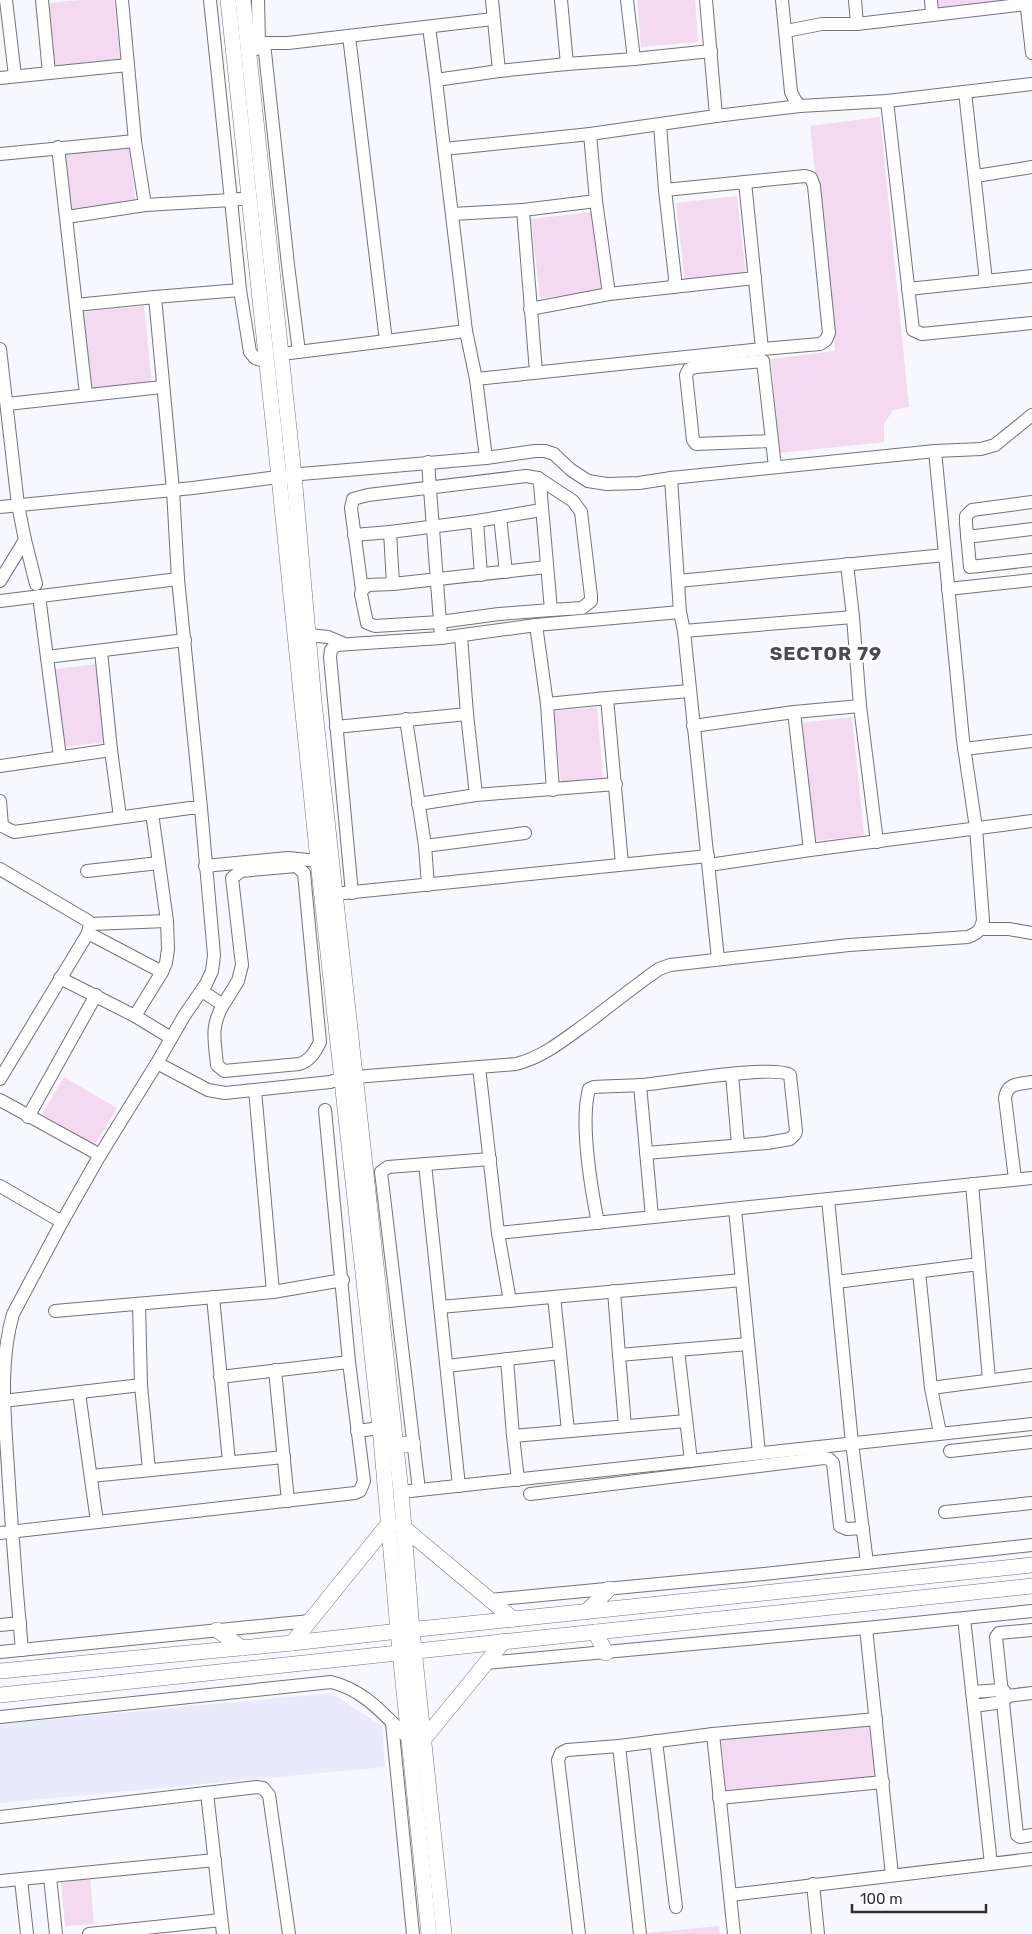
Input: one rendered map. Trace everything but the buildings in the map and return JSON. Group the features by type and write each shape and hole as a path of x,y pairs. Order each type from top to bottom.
{"main road":[{"path":"228,0 267,362 287,476 309,635 314,702 336,893 349,1078 352,1162 380,1428 396,1525 406,1630 400,1652 417,1739 444,1934"},
{"path":"243,0 281,354 287,476 318,861 349,1078 378,1222 401,1492 396,1525 292,1643"},
{"path":"396,1445 413,1444"},
{"path":"396,1525 513,1620"},
{"path":"0,1671 292,1643 1032,1566"},
{"path":"0,1695 1032,1586"},
{"path":"586,1612 609,1589"},
{"path":"217,1630 242,1648"},
{"path":"406,1630 416,1650 417,1739 429,1934"},
{"path":"595,1632 606,1652"},
{"path":"417,1739 504,1641"}],"street":[{"path":"6,0 15,76"},
{"path":"42,0 49,73"},
{"path":"122,0 135,141 145,205"},
{"path":"210,0 240,290 250,352 255,358 267,362"},
{"path":"258,0 298,352"},
{"path":"492,0 492,19 499,71"},
{"path":"561,0 567,64"},
{"path":"627,0 634,58"},
{"path":"706,0 716,116"},
{"path":"782,0 792,92 800,106"},
{"path":"855,0 857,24"},
{"path":"931,0 932,14"},
{"path":"786,31 822,24 857,24 1026,2 1032,53"},
{"path":"262,43 288,43 492,19"},
{"path":"430,27 466,331 476,379 486,458"},
{"path":"349,36 386,341"},
{"path":"250,61 262,43"},
{"path":"436,80 499,71 711,51"},
{"path":"0,78 128,65"},
{"path":"444,149 660,126 716,116 800,106 887,101 1032,84"},
{"path":"965,92 976,176 986,281"},
{"path":"887,101 911,326 913,330 917,333 1032,323"},
{"path":"660,126 674,287"},
{"path":"590,134 596,201 609,294"},
{"path":"0,154 135,141"},
{"path":"58,147 86,394"},
{"path":"976,176 1032,167"},
{"path":"476,379 820,344 826,340 829,333 814,186 811,178 805,176 665,190"},
{"path":"745,182 762,349"},
{"path":"67,217 145,205 249,198"},
{"path":"452,214 523,210 596,201"},
{"path":"523,210 536,372"},
{"path":"908,289 1032,276"},
{"path":"530,310 609,294 755,278"},
{"path":"76,305 240,290"},
{"path":"22,1650 20,1623 6,1533 3,1351 6,1330 62,1222 100,1155 157,1063 170,1038 202,991 212,971 214,955 178,579 173,490 155,297"},
{"path":"281,354 466,331"},
{"path":"0,349 18,505 24,540 37,590 60,757"},
{"path":"771,441 696,444 692,440 686,375 688,370 696,367 763,361 775,467"},
{"path":"7,404 162,387"},
{"path":"0,508 287,476 545,451 554,454 571,470 588,481 607,484 639,482 775,467 981,449 996,445 1032,415"},
{"path":"157,1063 208,1090 225,1093 330,1082 349,1078 516,1064 542,1055 660,969 670,965 849,945 968,937 976,934 981,929 983,920 976,828 964,749 935,452"},
{"path":"428,462 441,638"},
{"path":"526,476 538,478 573,501 581,512 591,602 582,608 499,614 440,622 370,626 366,623 351,508 354,499 368,495 526,476"},
{"path":"538,478 552,610"},
{"path":"671,478 680,612 684,631 718,959"},
{"path":"1032,502 972,510 966,516 970,567 1032,560"},
{"path":"354,536 477,521 541,510"},
{"path":"500,517 506,572"},
{"path":"477,521 481,575"},
{"path":"967,537 1032,530"},
{"path":"390,532 393,584"},
{"path":"0,581 24,540"},
{"path":"678,581 945,555"},
{"path":"847,564 860,706 877,842"},
{"path":"362,590 368,586 547,567"},
{"path":"0,602 37,590 178,579"},
{"path":"948,589 1032,580"},
{"path":"352,893 330,650 342,643 441,638 536,626 680,612"},
{"path":"684,631 853,617"},
{"path":"536,626 547,704 553,790"},
{"path":"309,635 328,637 342,643"},
{"path":"461,636 476,795"},
{"path":"47,657 184,640"},
{"path":"101,651 120,817"},
{"path":"547,704 689,691"},
{"path":"607,698 622,864"},
{"path":"693,726 794,712 860,706"},
{"path":"794,712 810,850"},
{"path":"336,727 467,714"},
{"path":"406,719 425,846 428,885"},
{"path":"964,749 1032,741"},
{"path":"0,766 111,750"},
{"path":"418,804 476,795 616,784"},
{"path":"0,800 2,826 14,832 152,812 201,808"},
{"path":"135,1016 162,972 168,949 167,921 152,812"},
{"path":"336,893 352,893 622,864 709,860 810,850 1032,821"},
{"path":"425,846 525,833"},
{"path":"205,866 288,858 318,861"},
{"path":"87,871 159,862"},
{"path":"296,866 304,874 320,1042 316,1052 299,1064 224,1071 216,1065 214,1039 216,1017 223,1005 238,981 242,965 232,878 241,871 296,866"},
{"path":"0,869 88,921 89,928 0,1079"},
{"path":"89,928 167,921"},
{"path":"89,928 162,972"},
{"path":"981,929 1009,929 1032,933"},
{"path":"60,978 135,1016 170,1038"},
{"path":"202,991 223,1005"},
{"path":"28,1116 96,995"},
{"path":"480,1068 498,1233 510,1301"},
{"path":"598,1222 587,1148 586,1109 589,1089 732,1074 783,1071 790,1075 796,1134 790,1139 646,1153"},
{"path":"732,1074 738,1145"},
{"path":"1014,1179 1005,1098 1006,1092 1009,1087 1014,1085 1032,1082"},
{"path":"640,1085 652,1217"},
{"path":"255,1090 273,1292"},
{"path":"0,1100 100,1155"},
{"path":"6,1533 360,1491 364,1481 349,1362 325,1110"},
{"path":"419,1490 378,1222 381,1172 388,1167 490,1159"},
{"path":"330,1165 352,1162"},
{"path":"425,1164 459,1486"},
{"path":"498,1233 1032,1178"},
{"path":"972,1184 989,1380"},
{"path":"0,1186 62,1222"},
{"path":"828,1199 852,1443 867,1563"},
{"path":"735,1208 759,1453"},
{"path":"836,1282 979,1264"},
{"path":"919,1272 931,1388 940,1433"},
{"path":"55,1311 273,1292 342,1280"},
{"path":"440,1307 742,1280"},
{"path":"614,1291 625,1426"},
{"path":"213,1297 230,1462"},
{"path":"554,1297 568,1431"},
{"path":"139,1304 141,1386 149,1470"},
{"path":"619,1355 748,1344"},
{"path":"678,1350 691,1461"},
{"path":"447,1366 560,1353"},
{"path":"507,1359 518,1480"},
{"path":"220,1376 349,1362"},
{"path":"275,1370 288,1500"},
{"path":"931,1388 1032,1374"},
{"path":"3,1401 141,1386"},
{"path":"79,1393 97,1522"},
{"path":"513,1436 686,1420"},
{"path":"401,1492 1032,1424"},
{"path":"357,1431 380,1428"},
{"path":"950,1452 1032,1442"},
{"path":"90,1476 284,1457"},
{"path":"530,1494 824,1458 829,1459 833,1463 840,1526 847,1529 863,1528"},
{"path":"558,1475 560,1490"},
{"path":"945,1512 1032,1503"},
{"path":"490,1600 1032,1545"},
{"path":"486,1663 1032,1611"},
{"path":"964,1618 991,1864"},
{"path":"0,1652 310,1621"},
{"path":"0,1625 20,1623"},
{"path":"866,1628 892,1875"},
{"path":"1032,1630 996,1634 1004,1696 1016,1835 1020,1837 1032,1835"},
{"path":"0,1717 331,1682 347,1686 358,1692 392,1722 417,1739"},
{"path":"972,1692 1004,1696"},
{"path":"974,1706 1004,1696 1032,1693"},
{"path":"579,1934 558,1760 561,1753 567,1750 619,1746 713,1734 876,1719"},
{"path":"392,1722 413,1934"},
{"path":"713,1734 734,1934"},
{"path":"656,1741 676,1907"},
{"path":"619,1746 640,1934"},
{"path":"719,1798 883,1782"},
{"path":"0,1816 257,1788 267,1791 289,1934"},
{"path":"207,1793 223,1934"},
{"path":"730,1896 813,1884 1032,1859"},
{"path":"0,1881 215,1860"},
{"path":"50,1877 56,1934"},
{"path":"21,1880 27,1934"},
{"path":"813,1884 818,1934"},
{"path":"89,1934 221,1920"}],"shaded area":[{"path":"80,0 114,0 120,59 55,66 49,3"},
{"path":"637,0 695,0 698,42 641,47"},
{"path":"937,0 1018,0 938,8"},
{"path":"880,117 909,407 893,410 884,424 884,442 780,453 771,359 835,351 810,126"},
{"path":"129,147 136,205 70,213 64,154"},
{"path":"737,196 746,275 685,282 676,203"},
{"path":"592,212 601,291 540,298 531,219"},
{"path":"144,306 152,384 91,390 83,312"},
{"path":"98,664 106,742 64,747 55,669"},
{"path":"597,707 603,780 561,784 554,711"},
{"path":"852,717 864,836 812,841 800,723"},
{"path":"64,1077 117,1108 95,1145 42,1114"},
{"path":"331,1693 382,1726 385,1767 0,1803 0,1724"},
{"path":"870,1724 875,1777 726,1791 721,1739"},
{"path":"90,1878 94,1924 65,1926 61,1881"},
{"path":"719,1926 720,1934 647,1934 647,1933"}],"district":[{"name":"SECTOR 79","path":"826,653"}]}
